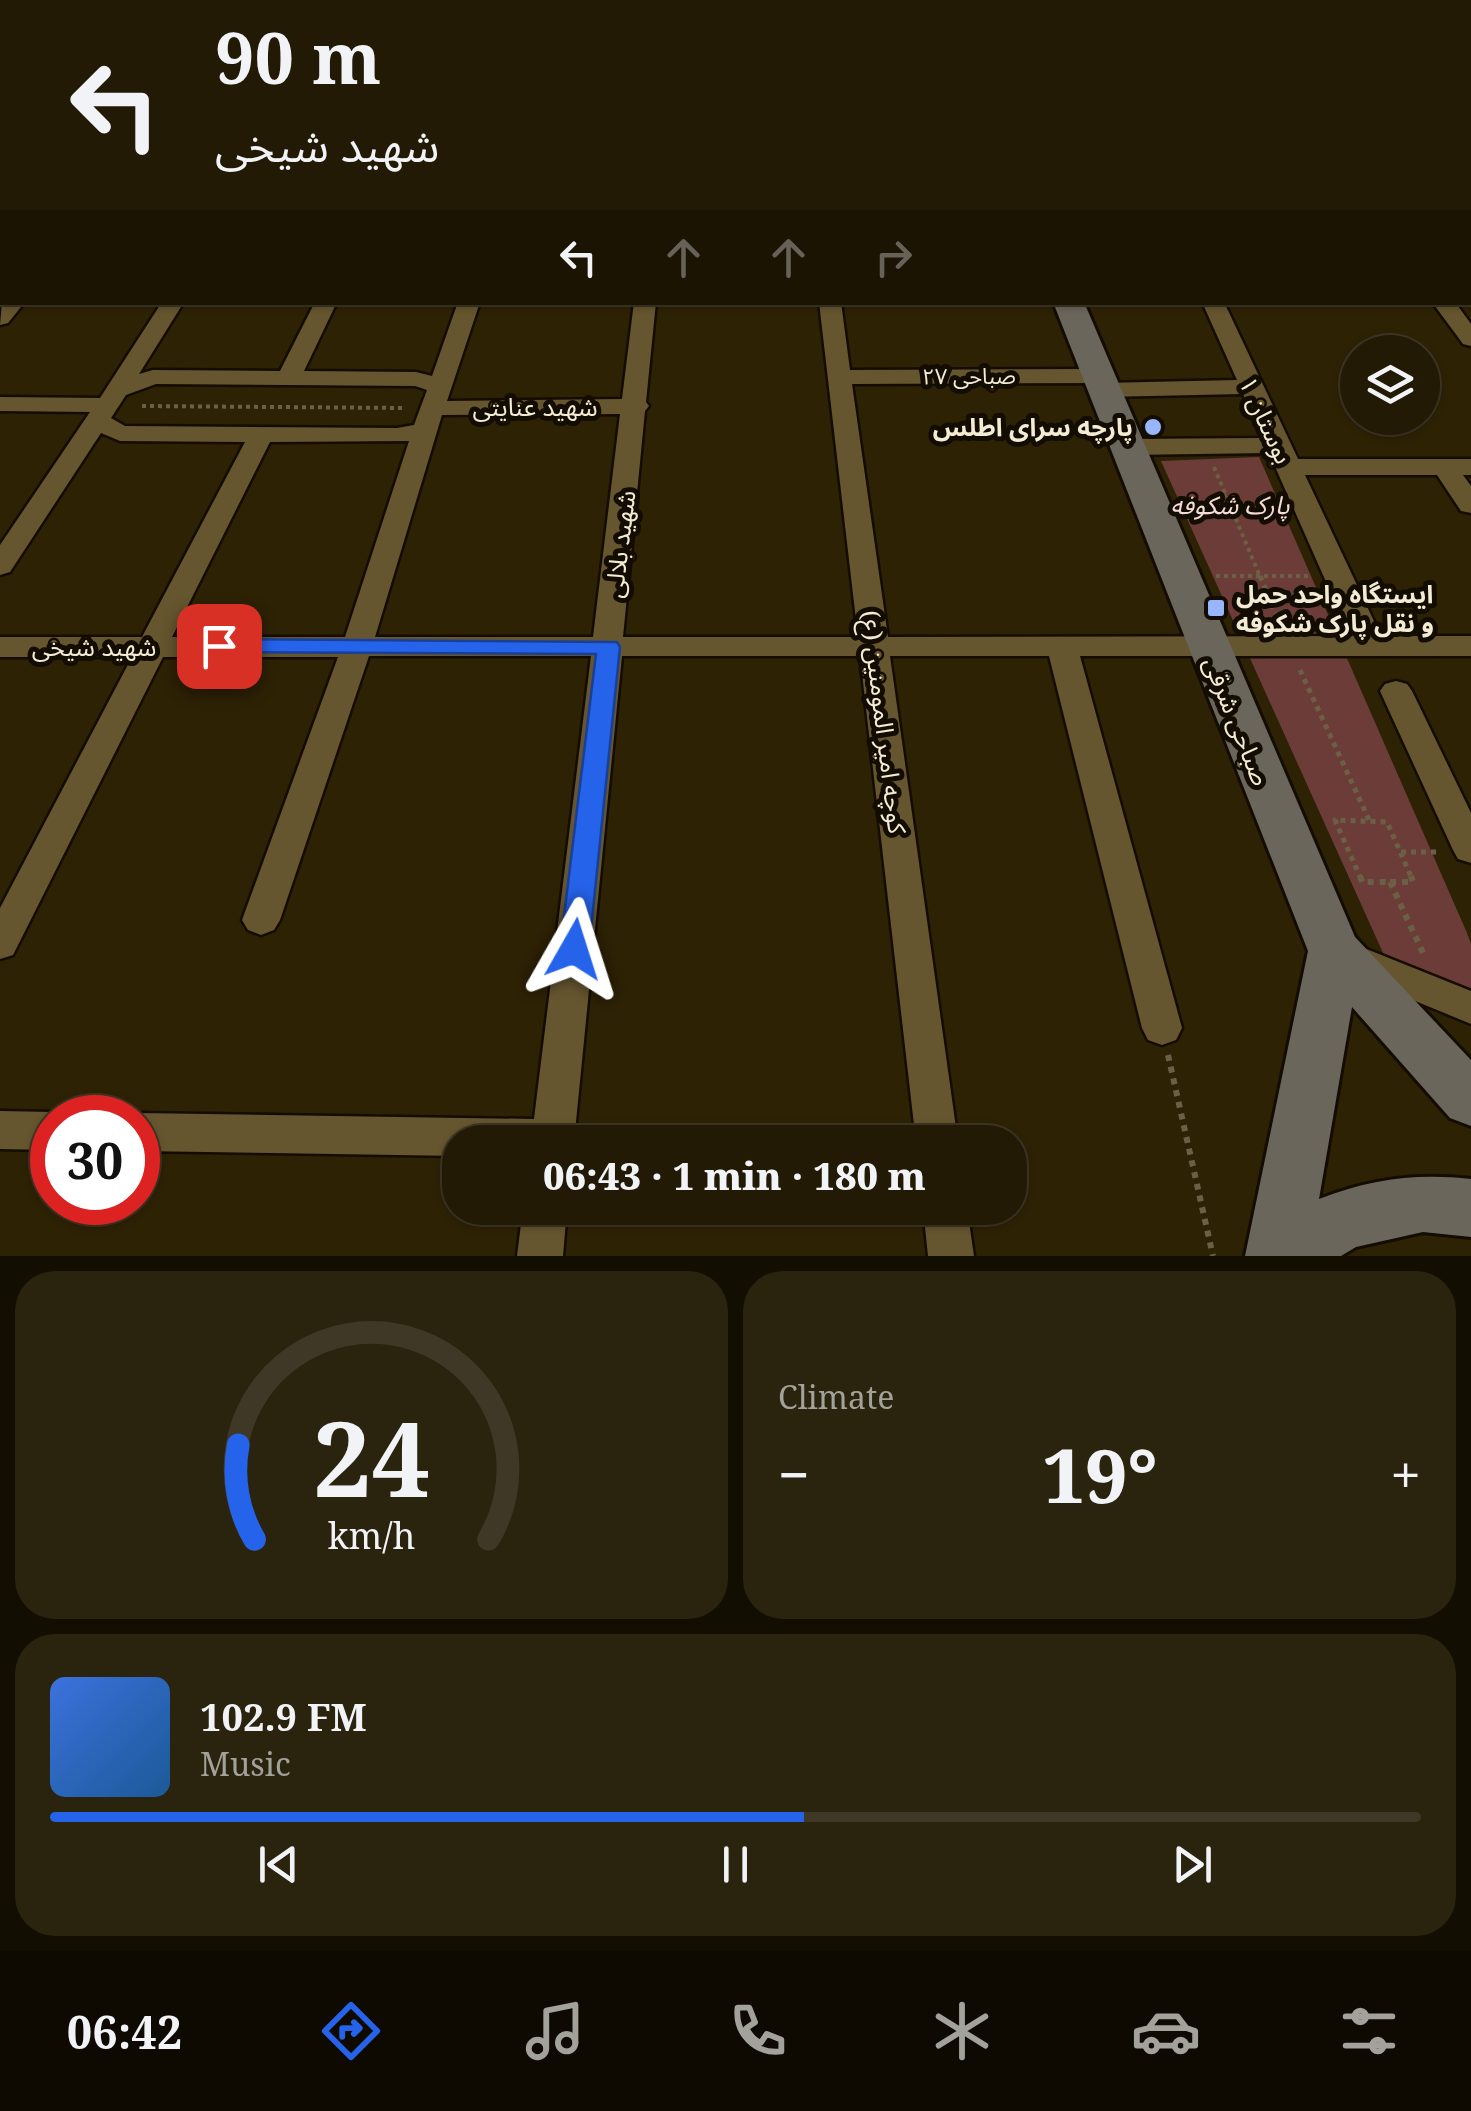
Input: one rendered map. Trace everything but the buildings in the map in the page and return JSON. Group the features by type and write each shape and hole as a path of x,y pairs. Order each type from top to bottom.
{"main road":[{"name":"صباحی شرقی","path":"1069,305 1207,647 1336,951 1471,1100"},
{"path":"1277,1256 1336,951"},
{"path":"1285,1256 1342,1220 1422,1203 1471,1208"}],"street":[{"path":"0,566 114,403 171,305"},
{"path":"289,377 325,305"},
{"path":"261,920 357,646 424,411 468,305"},
{"name":"شهید بلالی","path":"555,1125 645,305"},
{"name":"کوچه امیر المومنین (ع)","path":"830,305 935,1125"},
{"name":"بوستان ۱","path":"1214,305 1370,646"},
{"path":"1445,305 1471,339"},
{"name":"صباحی ۲۷","path":"840,376 1250,387"},
{"path":"0,404 114,403 153,377 360,378 416,379 424,411"},
{"path":"114,403 120,433 170,434 268,420 335,435 397,436 424,411"},
{"name":"شهید عنایتی","path":"424,411 636,406"},
{"path":"0,944 268,420"},
{"path":"1126,447 1458,467 1471,505"},
{"name":"شهید شیخی","path":"0,647 1471,646"},
{"path":"1062,647 1162,1028"},
{"path":"1396,691 1471,850"},
{"path":"1336,951 1457,1002"},
{"path":"0,1130 30,1130"},
{"path":"160,1132 442,1138"},
{"path":"540,1256 543,1225"},
{"path":"947,1225 951,1256"}],"path":[{"path":"170,434 204,377"},
{"path":"268,420 289,377"},
{"path":"335,435 360,378"},
{"path":"400,408 403,398"},
{"path":"114,403 186,406 268,420 347,407 424,411"},
{"path":"400,408 424,411"},
{"path":"1162,536 1226,494"},
{"path":"1178,576 1338,576"},
{"path":"1336,820 1387,822 1413,882 1390,882 1362,882 1336,820"},
{"path":"1390,882 1457,1002"},
{"path":"1162,1028 1213,1256"}],"green space":[{"name":"پارک شکوفه","path":"1259,457 1467,933 1471,944 1471,991 1384,955 1161,461"}],"place":[{"name":"پارچه سرای اطلس","path":"1153,427"},
{"name":"ایستگاه واحد حمل و نقل پارک شکوفه","path":"1216,608"}],"route":[{"path":"219,646 608,647 574,949"}]}
